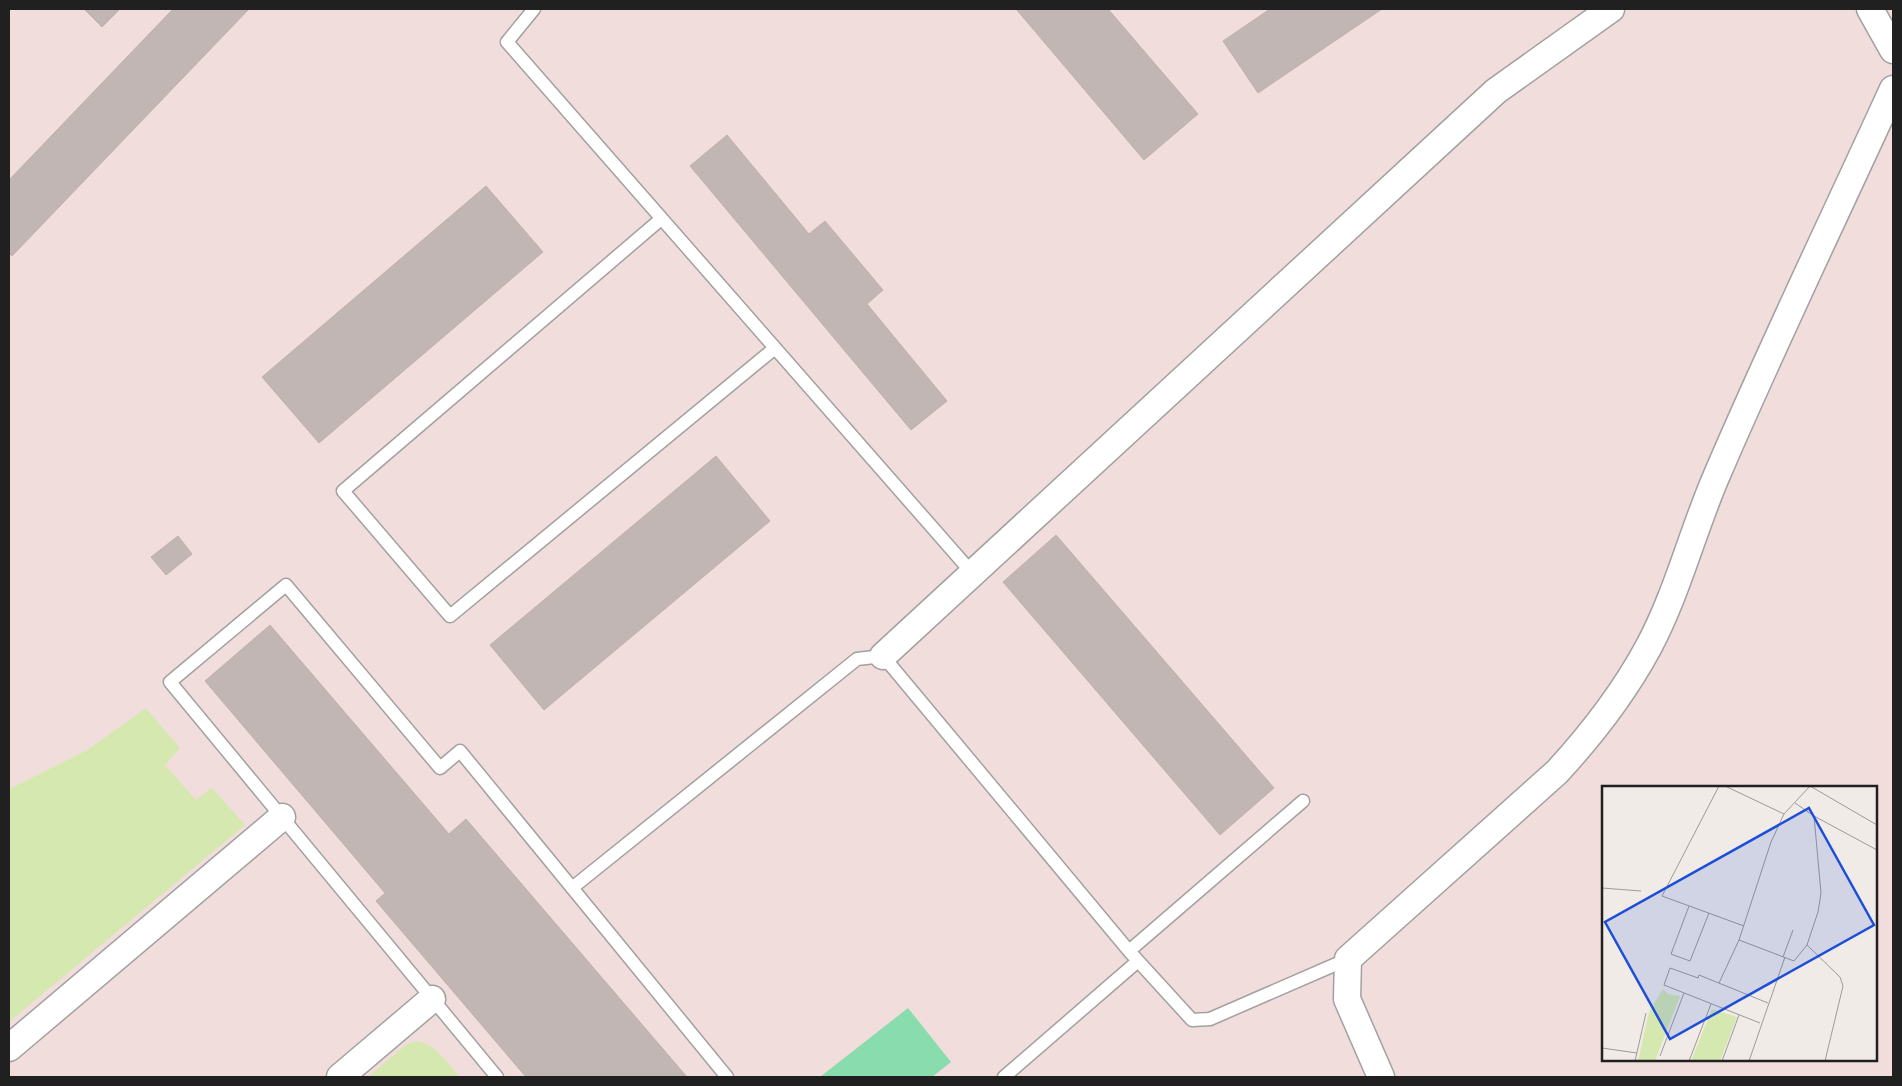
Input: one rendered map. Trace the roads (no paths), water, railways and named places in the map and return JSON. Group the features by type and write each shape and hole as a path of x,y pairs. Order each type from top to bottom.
{"street":[{"path":"883,656 974,575 1496,91 1611,9"},
{"path":"1870,9 1893,50"},
{"path":"1380,1077 1347,999 1348,959 1557,772 1586,741 1611,708 1648,648 1677,583 1716,479 1893,89"},
{"path":"9,1048 282,817"},
{"path":"340,1077 432,999"}],"lane":[{"path":"534,9 507,42 974,575"},
{"path":"661,219 343,491 450,616 775,348"},
{"path":"497,1077 170,682 286,585 440,768 460,751 727,1077"},
{"path":"572,888 857,659 883,656 1138,961 1192,1020 1210,1019 1348,959"},
{"path":"1130,951 1303,801"},
{"path":"1004,1077 1138,961"}]}
